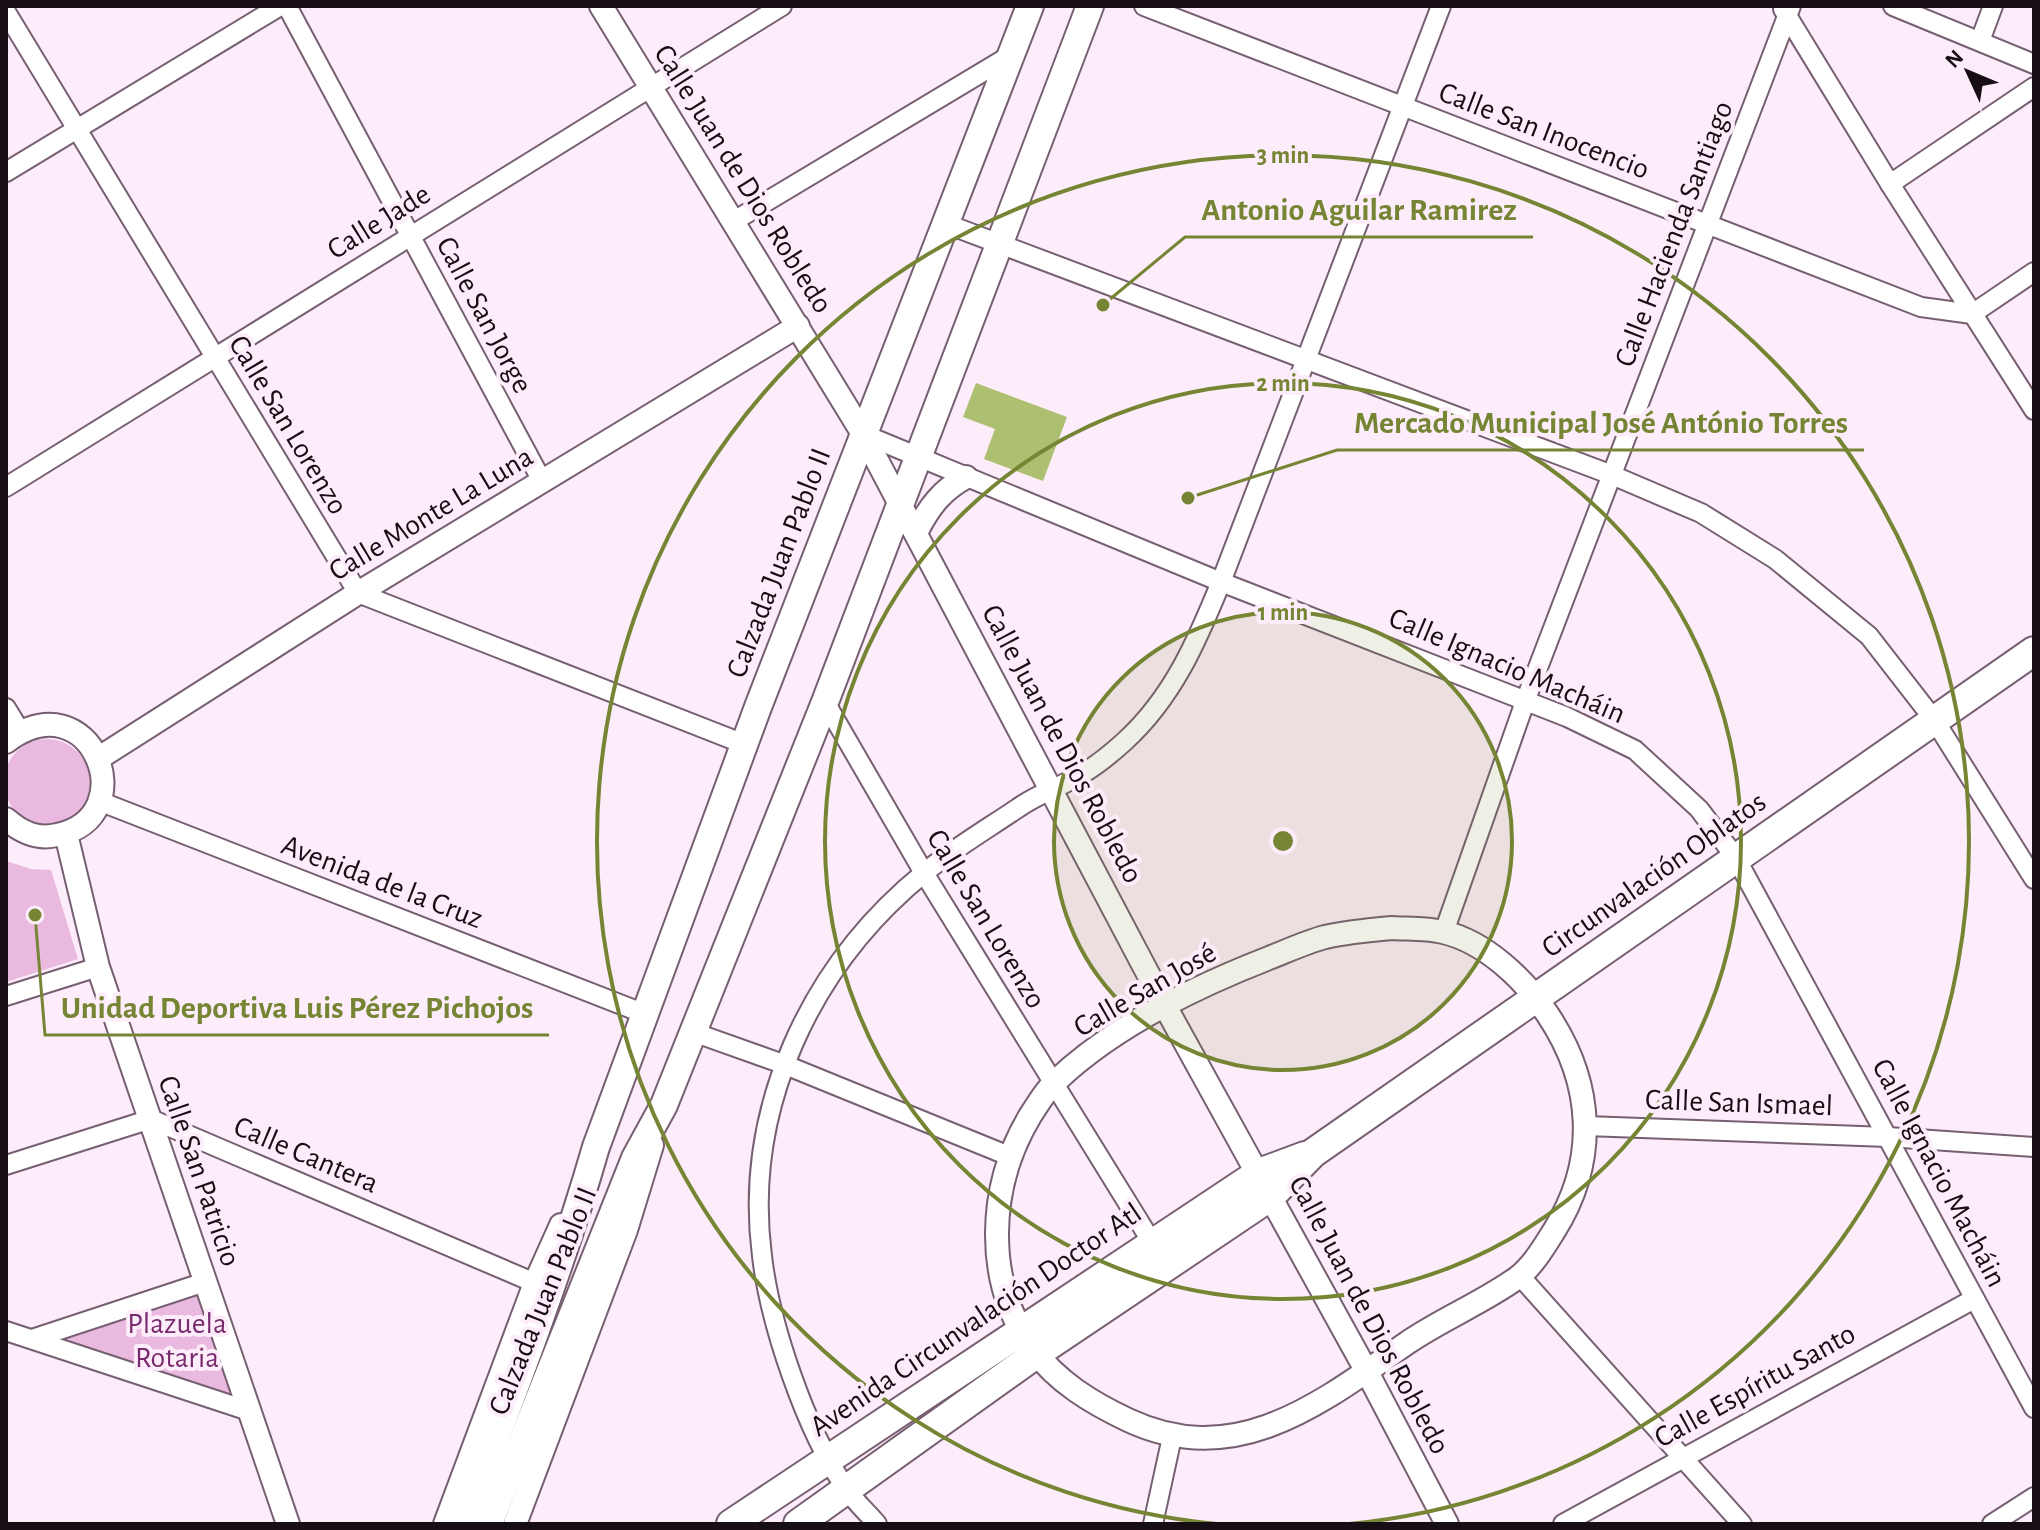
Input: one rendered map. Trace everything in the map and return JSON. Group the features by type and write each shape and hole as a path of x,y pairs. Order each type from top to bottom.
{"main road":[{"name":"Calzada Juan Pablo II","path":"489,1524 539,1361 596,1147 744,744 1030,6"},
{"name":"Calzada Juan Pablo II","path":"463,1524 635,1158 664,1105 825,702 1090,6"},
{"name":"Circunvalación Oblatos","path":"1265,1185 2034,651"},
{"name":"Avenida Circunvalación Doctor Atl","path":"798,1524 847,1490 1153,1244 1265,1185"},
{"name":"Avenida Circunvalación Doctor Atl","path":"731,1524 828,1460 1028,1343 1265,1185"}],"street":[{"path":"6,172 280,6"},
{"name":"Calle San Jorge","path":"287,6 542,481"},
{"name":"Calle Juan de Dios Robledo","path":"601,6 863,434 917,531 1165,1006 1367,1372 1447,1524"},
{"name":"Calle Jade","path":"6,487 782,6"},
{"name":"Calle San Inocencio","path":"1144,6 1921,307 1972,314"},
{"path":"877,1524 847,1490 828,1460 790,1370 765,1283 758,1227 759,1175 772,1099 783,1064 806,1013 845,954 883,912 924,873 1037,795 1083,774 1125,741 1165,698 1196,643 1221,582 1441,6"},
{"path":"1893,6 2034,64"},
{"path":"1980,41 1993,6"},
{"path":"1787,9 1890,184 2034,410"},
{"name":"Calle Hacienda Santiago","path":"1444,932 1526,699 1787,9"},
{"name":"Calle San Lorenzo","path":"6,12 358,593"},
{"path":"734,221 1011,55"},
{"path":"1890,184 2034,87"},
{"path":"944,223 1612,475 1701,513 1775,559 1869,636 1935,721 2034,879"},
{"path":"1972,314 2034,272"},
{"name":"Calle Monte La Luna","path":"99,758 358,593 798,326"},
{"name":"Calle Ignacio Macháin","path":"863,434 1221,582 1526,699 1635,750 1699,809 1736,858 2034,1408"},
{"path":"917,531 936,499 951,485 966,477"},
{"path":"358,593 744,744"},
{"name":"Calle San Lorenzo","path":"825,702 924,873 1153,1244"},
{"path":"6,708 13,736 47,725 74,731 89,742 103,772 99,801 91,815 66,834 49,837 32,835 16,828 6,819"},
{"name":"Avenida de la Cruz","path":"99,801 645,1014"},
{"name":"Calle San Patricio","path":"66,834 98,967 286,1523"},
{"name":"Calle San José","path":"1028,1343 1003,1286 997,1251 1001,1188 1009,1156 1021,1131 1053,1083 1107,1042 1165,1006 1241,969 1322,938 1359,931 1392,928 1444,932 1492,957 1537,998 1572,1057 1582,1087 1586,1126 1583,1159 1573,1192 1548,1241 1520,1276"},
{"path":"6,996 98,967"},
{"path":"693,1032 783,1064 1009,1156"},
{"name":"Calzada Juan Pablo II","path":"515,1524 626,1230 664,1105"},
{"path":"6,1165 151,1119"},
{"name":"Calle Cantera","path":"151,1119 535,1283"},
{"name":"Calle San Ismael","path":"1586,1126 1888,1137 2034,1147"},
{"name":"Calzada Juan Pablo II","path":"445,1524 535,1283 596,1147"},
{"path":"1028,1343 1062,1380 1100,1407 1172,1437 1198,1439 1256,1431 1331,1397 1411,1340 1520,1276 1742,1524"},
{"path":"32,1339 205,1282"},
{"name":"Calle Espíritu Santo","path":"1563,1524 1974,1299"},
{"path":"6,1331 249,1411"},
{"path":"1153,1524 1172,1437"},
{"path":"1992,1524 2034,1497"}],"green space":[{"path":"47,739 64,742 78,751 87,765 90,782 87,799 78,813 64,822 47,825 30,822 16,813 7,799 4,782 7,765 16,751 30,742"},
{"path":"6,861 31,869 51,870 78,959 6,982"},
{"name":"Plazuela Rotaria","path":"200,1295 233,1395 60,1341"}],"building":[{"path":"976,383 1067,417 1043,481 984,459 995,429 963,417"}],"place":[{"name":"Antonio Aguilar Ramirez","path":"1103,305"},
{"name":"Mercado Municipal José António Torres","path":"1188,498"},
{"name":"Unidad Deportiva Luis Pérez Pichojos","path":"35,915"}]}
